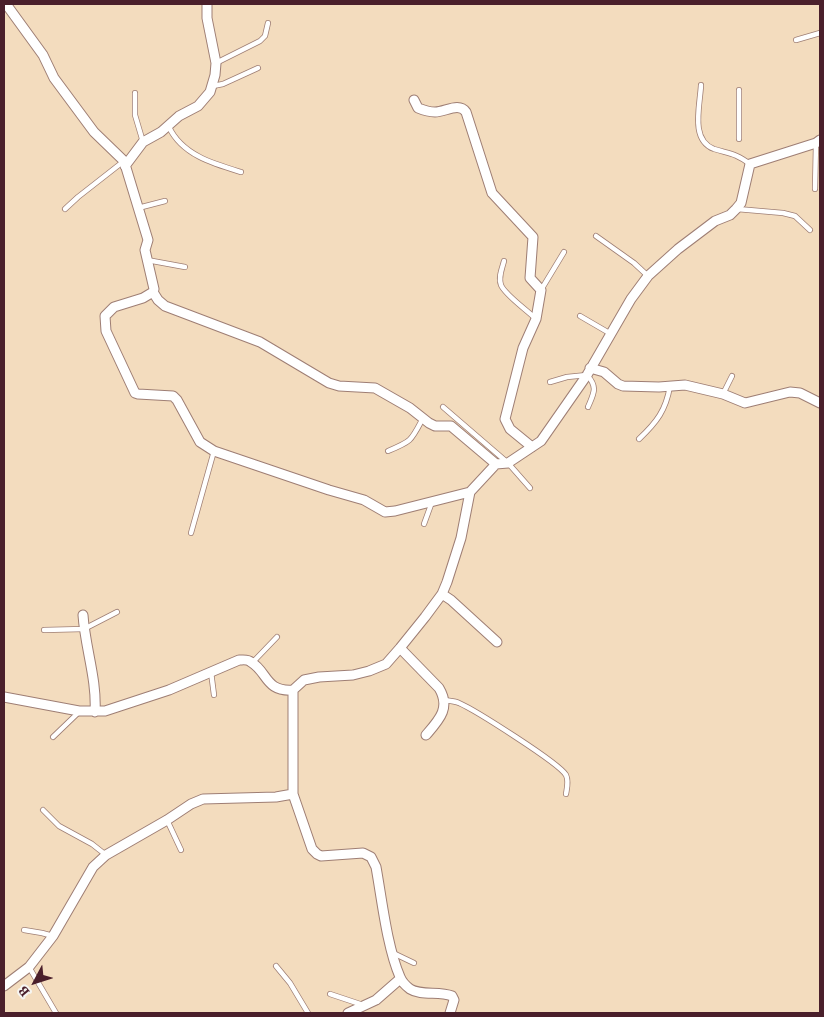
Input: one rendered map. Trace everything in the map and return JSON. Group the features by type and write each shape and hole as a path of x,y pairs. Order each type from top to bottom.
{"street":[{"path":"6,4 43,55 54,78 94,132 124,163 148,240 145,250 154,282 154,292 158,300 165,306 260,342 329,383 339,386 375,388 410,408 435,426 451,426 496,464"},
{"path":"124,163 143,142 169,126 179,116 198,106 206,99 213,86 216,62 206,18 207,4"},
{"path":"414,100 418,108 426,111 436,112 459,107 463,108 466,112 492,194 533,237 530,278 540,290 536,318 523,348 505,419 510,429 532,447"},
{"path":"4,697 94,712 105,711 169,690 239,660 253,662 267,681 279,689 293,690 304,680 353,675 386,664 426,617 442,594 461,538 470,492 496,464 508,463 541,441 589,371 631,299 648,276 678,249 715,221 730,215 736,209 741,203 750,164 818,141"},
{"path":"154,292 114,307 105,316 106,331 135,392 138,394 173,396 178,400 200,442 214,451 364,500 385,512 470,492"},
{"path":"589,371 604,372 623,386 695,386 745,403 790,392 800,393 820,403"},
{"path":"442,594 498,642"},
{"path":"83,615 93,680 94,712"},
{"path":"400,648 439,688 444,696 443,714 426,735"},
{"path":"293,690 293,794 312,849 317,854 329,856 363,853 370,857 376,867 392,952 400,979 414,991 443,993 452,996 454,1000 450,1013"},
{"path":"4,986 29,967 53,936 93,867 106,855 167,820 190,804 203,799 269,797 293,794"},
{"path":"348,1013 376,1000 400,979"}],"lane":[{"path":"216,62 260,41 265,36 268,23"},
{"path":"796,40 820,33"},
{"path":"213,86 223,84 258,68"},
{"path":"701,85 698,132 701,139 705,144 738,155 750,164"},
{"path":"739,90 739,139"},
{"path":"135,93 136,115 143,142"},
{"path":"169,126 172,133 192,152 209,162 241,172"},
{"path":"816,189 818,141"},
{"path":"738,155 739,149"},
{"path":"65,209 74,200 124,163"},
{"path":"138,208 165,201"},
{"path":"736,209 783,213 795,216 810,230"},
{"path":"596,236 634,262 648,276"},
{"path":"540,290 564,252"},
{"path":"147,260 185,267"},
{"path":"504,261 500,273 500,284 508,295 536,318"},
{"path":"580,316 611,334"},
{"path":"550,382 589,371 594,382 595,392 588,407"},
{"path":"723,394 732,376"},
{"path":"639,439 661,416 668,399 670,385"},
{"path":"443,407 508,463 530,488"},
{"path":"388,451 408,443 423,418"},
{"path":"191,533 214,451"},
{"path":"424,524 432,502"},
{"path":"44,630 84,630 117,612"},
{"path":"253,662 277,637"},
{"path":"211,672 214,695"},
{"path":"444,700 459,703 548,759 564,772 568,778 566,794"},
{"path":"53,737 79,711"},
{"path":"43,810 59,826 92,844 106,855"},
{"path":"167,820 181,850"},
{"path":"24,930 42,932 53,936"},
{"path":"392,952 414,963"},
{"path":"276,966 290,983 308,1013"},
{"path":"29,967 56,1013"},
{"path":"330,994 364,1006"}]}
